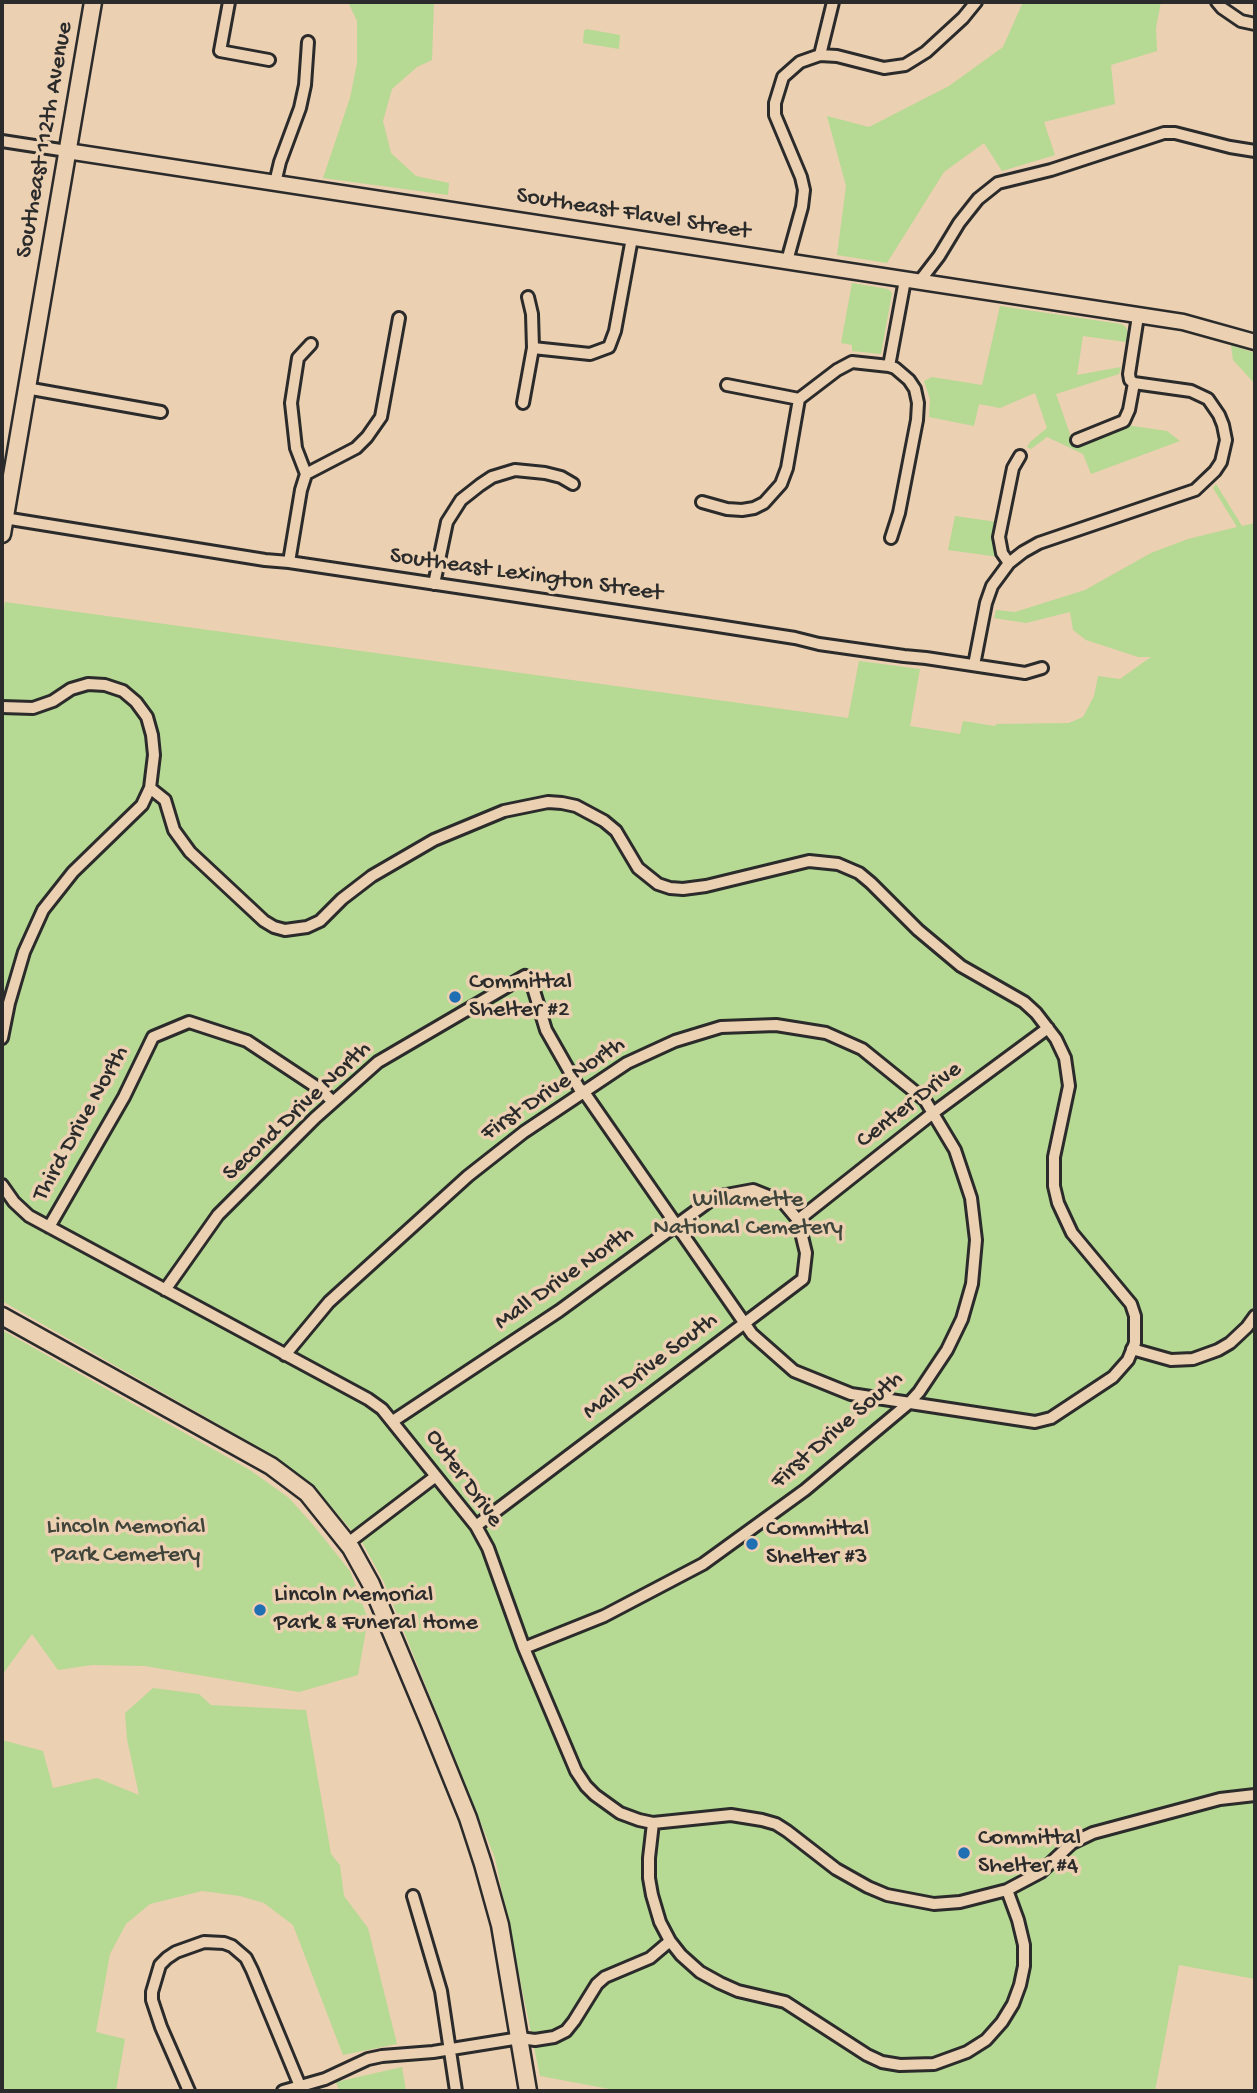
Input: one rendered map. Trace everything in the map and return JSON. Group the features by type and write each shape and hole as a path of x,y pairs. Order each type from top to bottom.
{"main road":[{"name":"Southeast 112th Avenue","path":"3,526 93,2"},
{"path":"2,1315 271,1466 307,1493 348,1543 381,1606 468,1818 500,1925 528,2091"}],"street":[{"path":"229,2 220,51 269,60"},
{"path":"820,55 833,2"},
{"path":"787,261 804,190 777,121 775,103 781,82 790,69 806,59 820,55 837,56 879,67 899,67 926,52 963,18 976,2"},
{"path":"1217,2 1241,21 1255,24"},
{"path":"275,183 300,108 308,64 308,42"},
{"path":"889,366 912,281 939,256 959,223 978,199 998,183 1051,170 1164,133 1175,133 1255,151"},
{"name":"Southeast Flavel Street","path":"2,141 1139,316 1195,325 1255,342"},
{"path":"533,348 590,354 609,347 615,331 632,238"},
{"path":"523,404 533,348 532,314 528,297"},
{"path":"974,665 986,603 992,586 1009,563 1039,543 1195,489 1215,471 1224,453 1226,440 1223,425 1208,399 1191,391 1134,383 1130,380 1139,316"},
{"path":"306,474 356,448 376,426 384,404 399,318"},
{"path":"289,562 306,474 296,448 290,403 298,358 311,344"},
{"path":"702,502 742,510 764,503 781,484 787,468 799,398 852,362 889,366 909,380 915,389 918,403 918,420 900,513 891,538"},
{"path":"1077,440 1124,421 1134,383"},
{"path":"727,385 799,398"},
{"path":"26,388 161,412"},
{"path":"1009,563 1002,553 999,537 1013,468 1020,456"},
{"path":"434,584 447,522 461,500 480,485 492,477 514,470 545,473 561,477 573,484"},
{"name":"Southeast Lexington Street","path":"3,526 289,562 1025,673 1042,668"},
{"path":"2,707 33,708 53,701 71,689 88,684 105,685 123,691 147,717 155,755 149,788 142,805 72,872 43,910 24,952 2,1038"},
{"path":"149,788 165,800 174,830 190,852 264,921 285,930 296,930 320,921 342,899 372,876 434,840 487,817 534,804 562,803 590,812 616,831 638,868 658,884 670,888 706,886 809,861 848,867 865,878 918,930 961,966 1024,1002 1048,1028 1065,1058 1069,1071 1068,1098 1057,1133 1054,1157 1054,1186 1058,1203 1072,1233 1131,1304 1136,1329 1135,1343 1128,1360 1112,1377 1051,1418 1035,1422 851,1394 794,1371 752,1334 584,1092"},
{"name":"Second Drive North","path":"165,1290 218,1215 272,1160 378,1062 524,976 531,981 546,1030 579,1088 584,1092"},
{"name":"Third Drive North","path":"49,1227 124,1097 153,1037 189,1022 247,1041 321,1090 333,1102"},
{"name":"First Drive North","path":"285,1355 329,1302 468,1176 524,1132 627,1063 675,1041 721,1027 776,1025 826,1033 862,1049 925,1100 933,1113"},
{"name":"Center Drive","path":"798,1220 933,1113 1048,1028"},
{"name":"First Drive South","path":"524,1648 604,1616 703,1564 805,1490 919,1392 947,1350 962,1319 972,1284 976,1240 971,1198 955,1150 933,1113"},
{"name":"Outer Drive","path":"2,1185 29,1216 382,1409 476,1526 488,1548 524,1648 568,1754 586,1786 620,1813 653,1823"},
{"name":"Mall Drive North","path":"393,1421 559,1311 715,1197 754,1190 783,1202 798,1220"},
{"name":"Mall Drive South","path":"476,1526 655,1388 803,1279 806,1253 798,1220"},
{"path":"1132,1349 1171,1360 1193,1359 1230,1343 1255,1316"},
{"path":"348,1543 436,1476"},
{"path":"1007,1890 1024,1945 1024,1966 1013,2004 1002,2022 986,2040 953,2059 934,2064 900,2065 882,2062 867,2055 799,2009 785,2002 738,1991 720,1983 700,1972 681,1955 670,1941 657,1914 649,1878 653,1823 731,1815 762,1820 787,1831 848,1877 887,1895 913,1901 960,1902 1007,1890 1041,1872 1072,1843 1093,1833 1220,1799 1255,1795"},
{"path":"413,1896 441,1991 456,2091"},
{"path":"283,2091 325,2079 368,2059 520,2038 535,2040 554,2037 566,2031 597,1984 605,1977 650,1958 670,1941"},
{"path":"189,2091 161,2027 152,1992 160,1965 167,1958 204,1942 232,1945 239,1950 253,1970 300,2086"}],"green space":[{"path":"348,2 434,2 432,60 417,67 392,89 383,121 391,153 416,176 449,183 448,195 323,178 350,98 357,63 357,21"},
{"path":"1023,2 1161,2 1156,28 1157,51 1111,65 1115,104 1044,122 1055,155 1002,171 984,143 944,172 887,263 837,255 846,186 827,116 869,127 949,86 1003,47"},
{"path":"586,29 620,35 619,49 583,43"},
{"path":"852,283 888,289 892,293 881,354 852,351 852,345 841,343"},
{"path":"1000,306 1121,324 1126,327 1126,342 1083,336 1077,375 1121,367 1119,374 1056,394 1071,437 1082,443 1126,425 1167,431 1180,441 1091,474 1083,454 1047,437 1031,449 1027,447 1047,428 1035,393 1000,408 979,404 974,426 929,417 930,399 924,381 932,377 982,385"},
{"path":"1231,345 1255,353 1255,384 1233,360"},
{"name":"Willamette National Cemetery","path":"1216,484 1242,526 1255,523 1255,1979 1179,1965 1155,2091 620,2091 540,2076 495,1858 384,1582 362,1542 313,1486 274,1456 2,1301 2,620 5,602 848,718 859,661 920,669 910,726 960,734 963,721 995,726 1069,723 1083,717 1094,696 1098,676 1120,679 1151,657 1138,657 1086,640 1073,630 1070,612 1026,623 994,618 996,610 1015,612 1085,590 1151,553 1188,539 1237,527 1213,488"},
{"path":"955,516 997,522 994,539 999,557 948,550"},
{"name":"Lincoln Memorial Park Cemetery","path":"2,1330 250,1470 289,1498 350,1571 368,1619 358,1675 299,1692 145,1666 92,1665 58,1670 32,1634 2,1675"},
{"path":"153,1688 199,1694 211,1705 306,1710 331,1854 340,1865 344,1896 368,1928 397,2044 343,2055 293,1925 264,1903 240,1896 202,1891 150,1904 126,1924 110,1954 96,2032 125,2039 116,2091 2,2091 2,1740 43,1751 53,1788 97,1778 139,1795 127,1739 125,1713"},
{"path":"402,2067 406,2091 339,2091 336,2082"}],"place":[{"name":"Committal Shelter #2","path":"455,997"},
{"name":"Committal Shelter #3","path":"752,1544"},
{"name":"Lincoln Memorial Park & Funeral Home","path":"260,1610"},
{"name":"Committal Shelter #4","path":"964,1853"}]}
